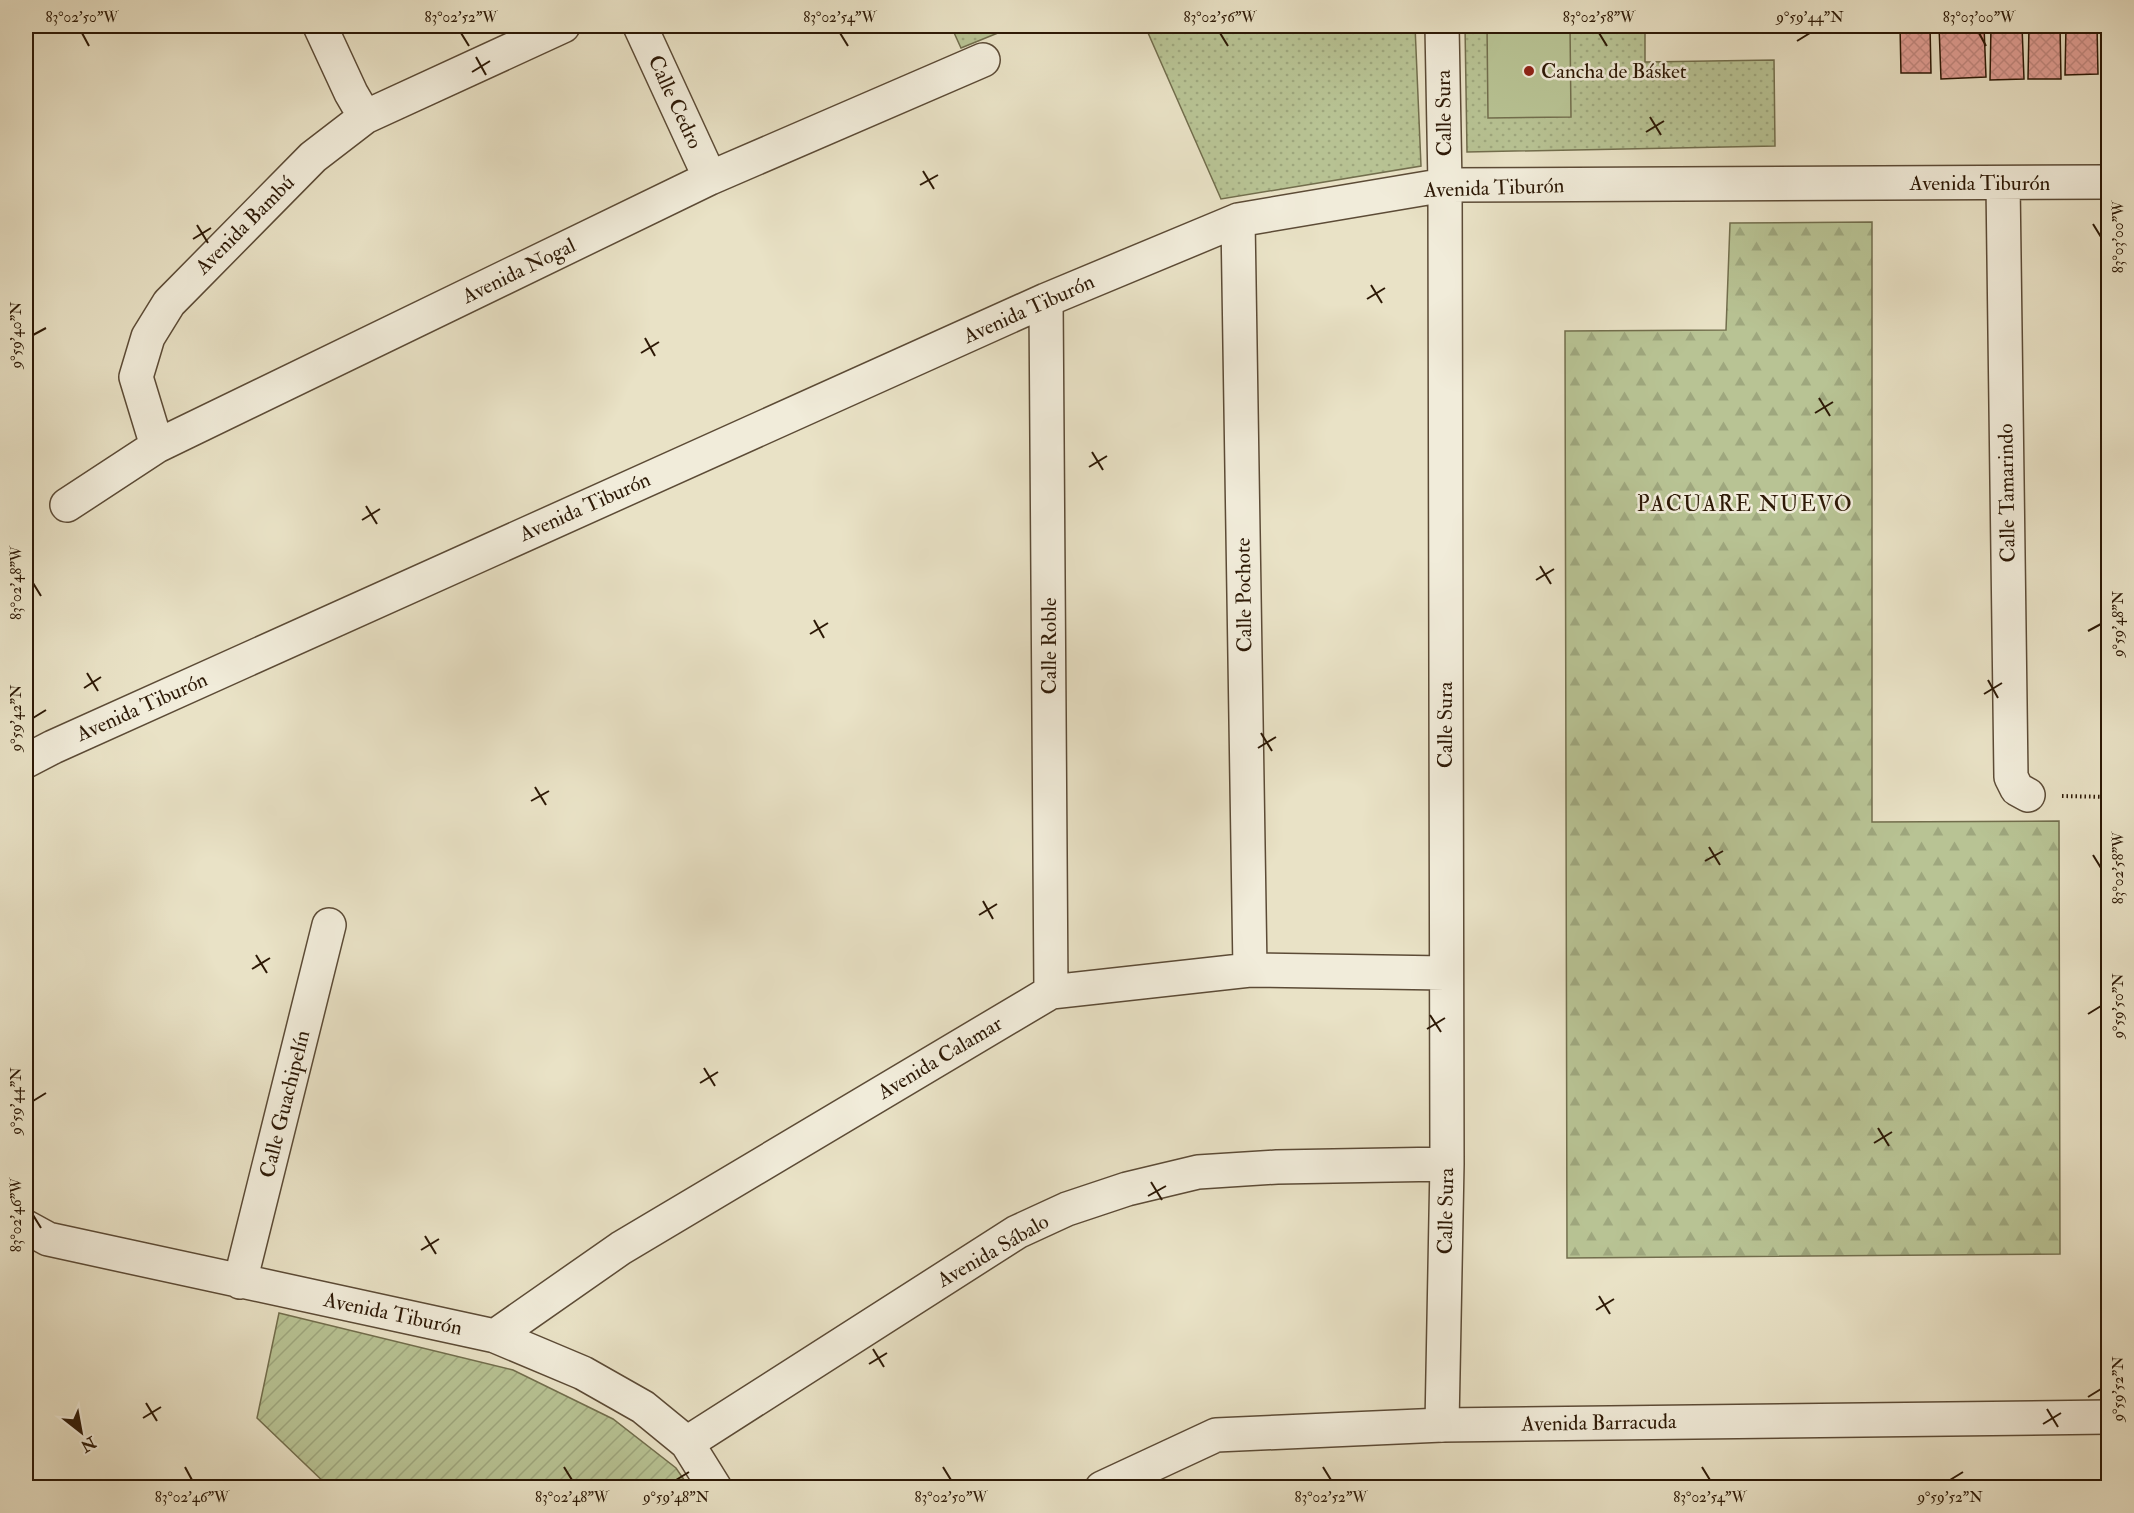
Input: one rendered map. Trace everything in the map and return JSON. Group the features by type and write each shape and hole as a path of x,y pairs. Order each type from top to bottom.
{"street":[{"path":"320,26 351,93 365,117"},
{"name":"Avenida Bambú","path":"157,446 136,377 148,337 169,303 313,157 365,117 563,26"},
{"name":"Calle Cedro","path":"640,26 710,178"},
{"name":"Calle Sura","path":"1442,26 1445,185 1447,1164 1442,1425"},
{"name":"Avenida Nogal","path":"67,505 157,446 710,178 983,60"},
{"name":"Avenida Tiburón","path":"26,761 1046,300 1238,219 1445,185 2109,182"},
{"name":"Calle Tamarindo","path":"2003,183 2011,777 2017,789 2028,795"},
{"name":"Calle Pochote","path":"1238,219 1250,970"},
{"name":"Calle Roble","path":"1046,300 1051,992"},
{"name":"Calle Guachipelín","path":"240,1282 329,925"},
{"name":"Avenida Calamar","path":"495,1335 621,1248 1051,992 1250,970 1445,973"},
{"name":"Avenida Sábalo","path":"687,1443 1017,1232 1067,1209 1127,1189 1198,1172 1277,1167 1447,1164"},
{"name":"Avenida Tiburón","path":"26,1227 48,1239 495,1335 583,1373 643,1407 687,1443 715,1488"},
{"name":"Avenida Barracuda","path":"1102,1488 1216,1435 1442,1425 2109,1417"}],"path":[{"path":"2028,795 2109,797"}],"green space":[{"path":"951,26 1015,26 961,48"},
{"path":"1145,26 1415,26 1421,166 1221,199"},
{"path":"1465,26 1645,26 1645,62 1774,60 1775,146 1467,152"},
{"name":"Cancha de Básket","path":"1487,26 1570,26 1571,117 1488,118"},
{"path":"1872,222 1872,822 2059,821 2060,1254 1567,1258 1565,331 1726,330 1730,223"},
{"path":"279,1313 513,1370 613,1419 676,1468 689,1487 329,1487 257,1418"}],"building":[{"path":"1900,26 1930,26 1931,73 1901,73"},
{"path":"1939,26 1984,26 1986,77 1941,79"},
{"path":"1991,26 2022,26 2024,79 1990,80"},
{"path":"2029,26 2060,26 2061,79 2028,79"},
{"path":"2066,26 2097,26 2098,74 2065,75"}],"place":[{"name":"Cancha de Básket","path":"1529,71"}],"district":[{"name":"PACUARE NUEVO","path":"1745,504"}]}
